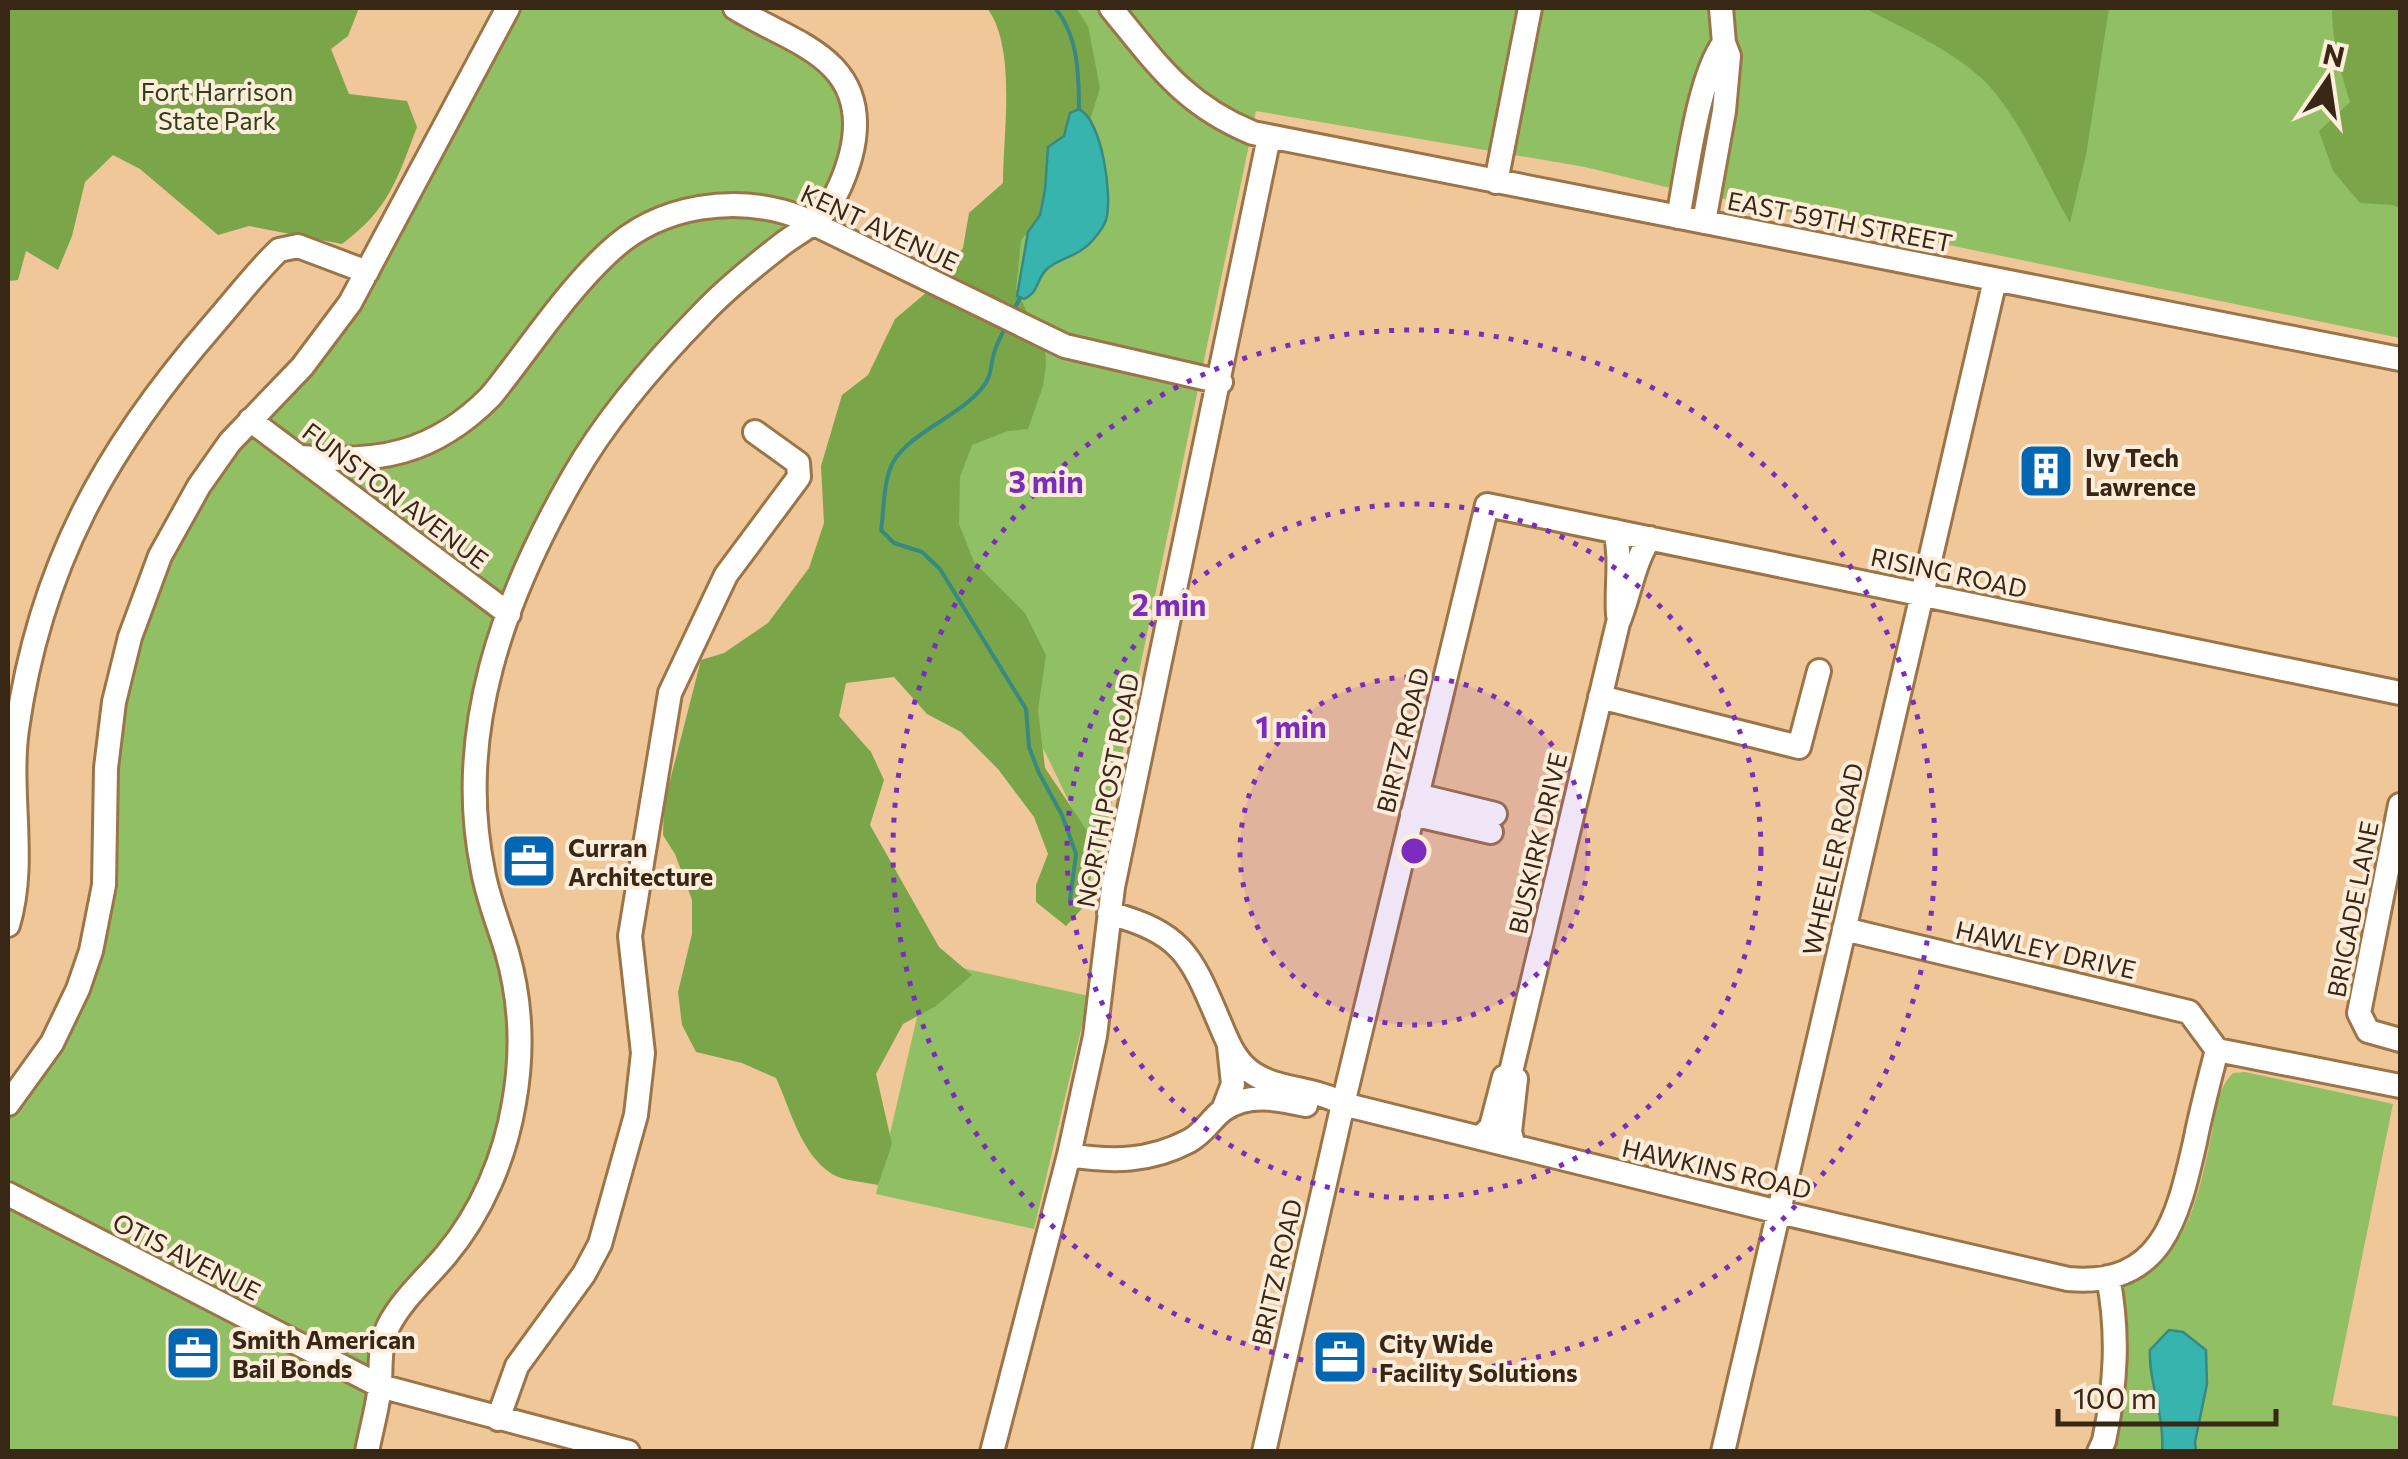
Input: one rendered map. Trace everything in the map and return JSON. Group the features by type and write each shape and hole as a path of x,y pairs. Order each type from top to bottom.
{"street":[{"path":"8,1104 52,1043 92,951 104,885 110,728 136,618 155,568 182,514 221,454 327,336 367,272 508,8"},
{"path":"366,1452 380,1386 380,1355 388,1327 475,1214 500,1159 514,1103 520,1049 516,990 483,875 473,788 480,707 494,656 546,526 605,428 708,308 832,202 851,155 855,127 842,78 821,54 734,8"},
{"name":"EAST 59TH STREET","path":"1111,8 1174,84 1194,102 1222,120 1269,137 2400,360"},
{"path":"1496,182 1530,8"},
{"path":"1704,222 1730,56 1724,43 1722,8"},
{"path":"1678,217 1702,104 1717,52 1724,43"},
{"name":"NORTH POST ROAD","path":"992,1452 1069,1155 1100,1008 1110,913 1269,137"},
{"name":"KENT AVENUE","path":"300,456 334,460 381,457 432,441 461,423 500,386 609,251 636,231 667,216 713,205 747,204 785,212 1050,339 1079,350 1220,382"},
{"path":"8,925 16,885 14,765 22,704 48,593 90,496 180,363 278,250 298,246 367,272"},
{"name":"WHEELER ROAD","path":"1722,1452 1995,280"},
{"name":"FUNSTON AVENUE","path":"250,420 510,614"},
{"path":"498,1419 517,1366 588,1269 610,1218 642,1079 630,936 670,693 726,574 800,477 798,464 755,432"},
{"name":"RISING ROAD","path":"1487,505 2400,693"},
{"name":"BIRTZ ROAD","path":"1343,1104 1487,505"},
{"name":"BUSKIRK DRIVE","path":"1615,531 1620,552 1616,586 1618,623"},
{"name":"BUSKIRK DRIVE","path":"1510,1076 1618,623 1632,589 1638,556 1650,538"},
{"path":"1600,697 1800,747 1819,670"},
{"path":"1415,804 1493,823"},
{"name":"BRIGADE LANE","path":"2400,805 2359,1006 2362,1022 2376,1035 2400,1040"},
{"name":"HAWKINS ROAD","path":"1110,913 1154,928 1184,952 1198,970 1229,1045 1250,1072 1268,1080 1328,1095 1343,1104 1778,1212 2079,1280 2108,1277"},
{"name":"HAWLEY DRIVE","path":"1844,929 2189,1012 2217,1050"},
{"path":"1223,1110 1232,1084 1229,1045"},
{"path":"2099,1452 2117,1368 2116,1315 2108,1277 2139,1264 2171,1229 2182,1202 2217,1050 2400,1086"},
{"name":"BUSKIRK DRIVE","path":"1480,1138 1491,1127 1504,1077 1510,1076 1516,1079 1510,1132 1514,1146"},
{"name":"HAWKINS ROAD","path":"1069,1155 1110,1162 1134,1160 1192,1140 1223,1110 1248,1100 1263,1098 1330,1110 1343,1104"},
{"name":"BRITZ ROAD","path":"1264,1452 1343,1104"},
{"name":"OTIS AVENUE","path":"8,1194 380,1386 628,1452"}],"green space":[{"name":"Fort Harrison State Park","path":"8,8 359,8 348,36 331,49 349,94 407,101 417,127 390,192 371,218 342,244 249,226 218,235 140,169 113,155 85,182 72,236 58,270 26,251 18,280 8,281"},
{"path":"508,8 735,8 778,31 851,98 832,202 673,346 535,549 474,767 515,990 499,1159 399,1310 380,1386 8,1194 8,1104 88,964 112,715 169,538 302,367"},
{"path":"987,8 1076,8 1088,26 1100,88 1080,153 1053,205 1021,240 1016,289 1045,350 1043,386 1028,429 1008,431 972,445 960,477 959,524 974,562 1025,613 1046,655 1038,710 1045,768 1092,838 1090,900 1066,926 1036,902 1036,885 1048,854 1034,817 998,769 961,732 927,714 894,677 846,683 839,716 871,752 884,780 870,825 939,947 972,975 936,1006 903,1024 876,1074 892,1144 878,1185 842,1178 821,1165 804,1143 776,1078 742,1063 696,1052 682,1025 678,992 692,934 692,900 675,854 663,835 664,804 701,660 724,653 768,623 809,568 824,523 821,466 842,395 868,375 895,319 927,292 963,248 969,213 1003,183 1005,68 996,25"},
{"path":"997,8 2400,8 2400,338 1585,167 1256,111 1099,864 1045,752 940,569 1009,187 1011,54"},
{"path":"1864,8 2109,8 2086,155 2070,223 2024,136 1990,87 1948,53"},
{"path":"2332,8 2400,8 2400,209 2360,203 2333,171 2319,131 2350,102 2337,55"},
{"path":"930,961 1089,996 1034,1229 876,1194"},
{"path":"2245,1072 2393,1104 2332,1405 2400,1417 2400,1451 2104,1452 2118,1284 2142,1275 2175,1244 2202,1179 2220,1093 2233,1073"},
{"path":"8,1202 370,1392 358,1451 8,1451"}],"water":[{"path":"1079,109 1094,128 1104,160 1106,220 1087,246 1047,269 1024,299 1017,296 1028,232 1040,215 1048,147 1064,136 1070,113"},
{"path":"2169,1330 2183,1332 2206,1350 2207,1384 2196,1451 2162,1451 2150,1350"}],"waterway":[{"path":"1055,8 1073,43 1079,109"},
{"path":"1013,311 1020,298"},
{"path":"1007,324 982,388 896,457 886,483 881,530 894,543 922,552 940,569 1026,709 1029,747 1076,854 1070,900"}],"place":[{"name":"Ivy Tech Lawrence","path":"2046,471"},
{"name":"Curran Architecture","path":"529,861"},
{"name":"Smith American Bail Bonds","path":"193,1353"},
{"name":"City Wide Facility Solutions","path":"1340,1357"}]}
